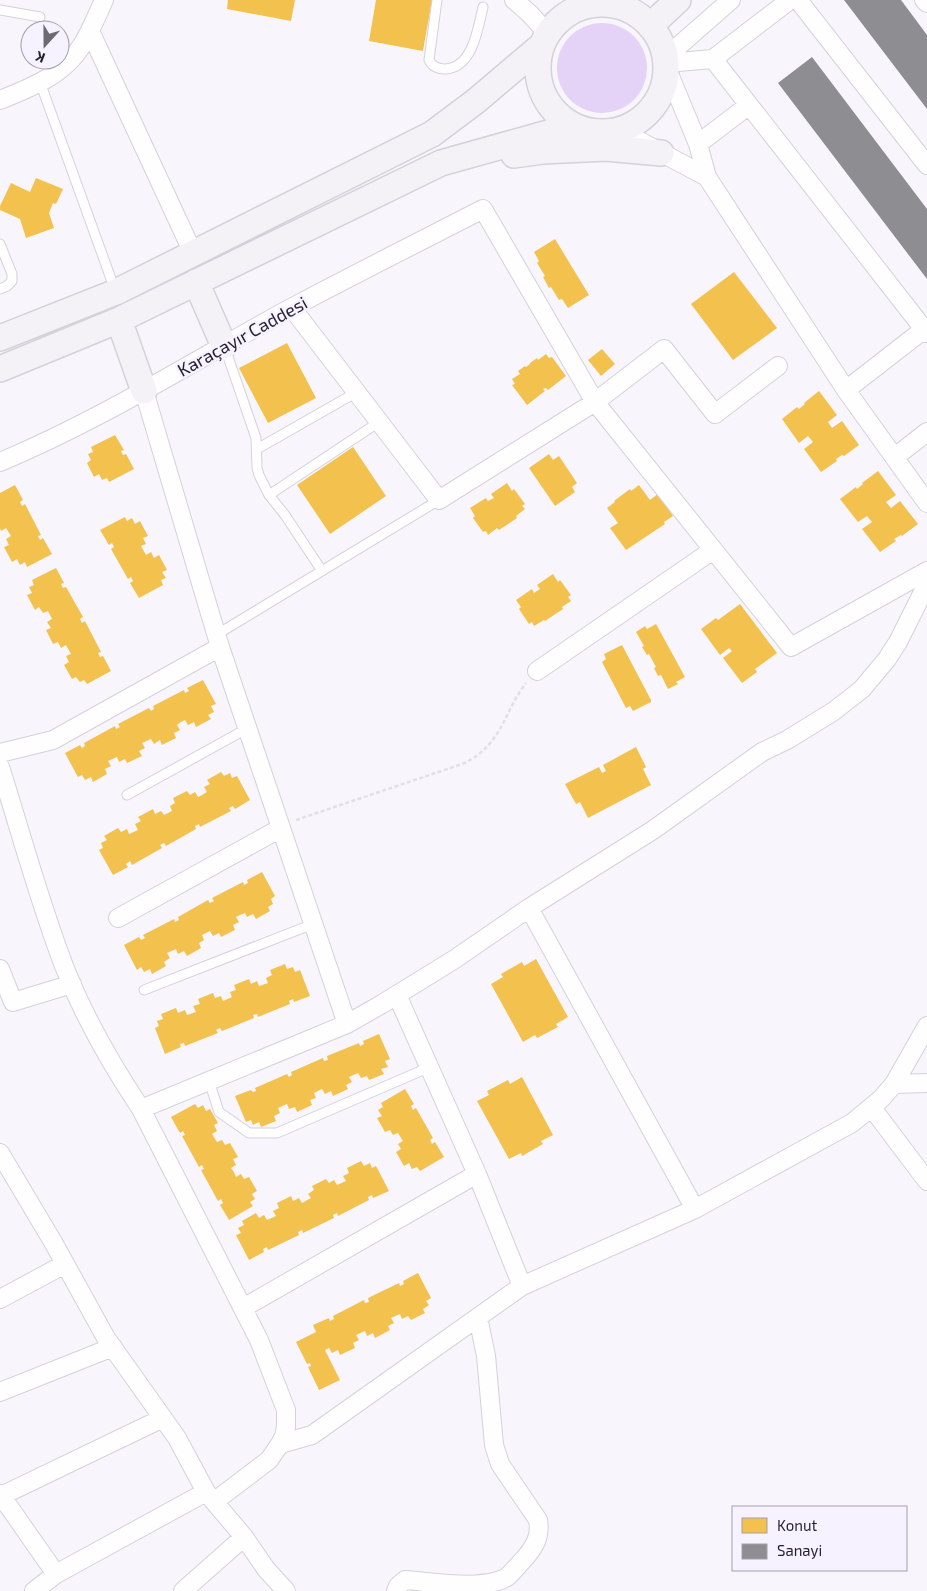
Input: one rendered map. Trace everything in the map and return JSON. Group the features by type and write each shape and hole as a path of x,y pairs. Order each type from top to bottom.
{"street":[{"path":"0,100 40,82 72,58 82,46 104,0"},
{"path":"514,0 530,14 545,39 538,68 542,91 554,111 573,126 596,132 620,130 641,120 657,103 662,92 666,63 731,0"},
{"path":"650,26 678,0"},
{"path":"666,63 713,60 790,0"},
{"path":"798,0 927,165"},
{"path":"924,0 927,3"},
{"path":"0,338 116,292 432,134 476,101 545,39 555,25 569,14 604,2 631,11 650,26 657,35 698,144 707,178 846,390 927,503"},
{"path":"90,31 193,254"},
{"path":"713,60 926,330 846,390"},
{"path":"698,144 749,105"},
{"path":"0,369 119,320 442,163 573,126"},
{"path":"620,130 707,178"},
{"path":"442,163 542,151 606,148 661,153"},
{"name":"Karaçayır Caddesi","path":"0,462 32,449 144,391 292,308 483,209 595,402"},
{"path":"196,282 224,346"},
{"path":"292,308 439,500 595,402 664,349 715,414 778,366"},
{"path":"119,320 144,391 218,641 347,1024"},
{"path":"595,402 790,647 927,571"},
{"path":"895,457 927,432"},
{"path":"537,671 713,550"},
{"path":"141,1109 347,1024 455,960 530,908 653,830 762,752 811,726 848,701 874,676 898,642 927,584"},
{"path":"0,754 53,740 218,641"},
{"path":"0,767 51,930 72,984 98,1040 141,1109 260,1340 286,1410 286,1427 280,1444 269,1460 211,1496 56,1574 34,1591"},
{"path":"118,918 281,828"},
{"path":"530,908 695,1209"},
{"path":"0,969 13,1002 72,984"},
{"path":"397,995 477,1174 522,1286"},
{"path":"280,1444 312,1434 522,1286 695,1209 852,1123 872,1108 894,1084 927,1028"},
{"path":"894,1084 927,1083"},
{"path":"872,1108 927,1181"},
{"path":"0,1153 65,1264 94,1318 177,1438 211,1496 244,1537 266,1569 286,1591"},
{"path":"243,1308 477,1174"},
{"path":"0,1299 65,1264"},
{"path":"396,1591 398,1586 405,1580 469,1587 487,1586 505,1578 530,1551 539,1537 538,1520 500,1464 494,1445 486,1356 478,1317"},
{"path":"0,1392 113,1347"},
{"path":"56,1574 1,1495 163,1418"},
{"path":"183,1591 244,1537"}],"lane":[{"path":"437,0 429,60 431,64 440,69 454,67 462,62 468,54 483,7"},
{"path":"0,10 40,17"},
{"path":"40,82 116,292"},
{"path":"0,244 12,274 12,281 0,289"},
{"path":"224,346 256,438 257,468 269,495 285,515 322,571"},
{"path":"257,449 356,392"},
{"path":"269,495 380,422"},
{"path":"218,641 322,571 439,500"},
{"path":"127,795 248,728"},
{"path":"144,990 313,924"},
{"path":"209,1081 219,1112 249,1133 277,1133 423,1070"}],"path":[{"path":"281,828 300,818 473,759 490,745 520,692 537,671"}],"shaded area":[{"path":"602,23 619,27 634,36 643,51 647,68 643,85 634,100 619,109 602,113 585,109 570,100 561,85 557,68 561,51 570,36 585,27"}],"building: Konut":[{"path":"228,0 295,0 291,21 227,9"},
{"path":"376,0 432,0 423,51 369,41"},
{"path":"36,178 63,189 56,204 53,203 49,213 54,228 26,238 20,219 0,210 0,206 11,183 30,192"},
{"path":"555,239 589,295 568,308 562,299 559,300 551,287 549,288 534,252"},
{"path":"734,272 777,328 733,360 691,304"},
{"path":"287,343 316,398 268,423 239,368"},
{"path":"602,349 615,364 601,376 588,360"},
{"path":"546,354 549,358 552,357 566,376 548,390 546,388 543,389 545,391 527,405 512,385 515,384 512,379 520,374 518,371"},
{"path":"819,391 837,415 828,422 832,428 842,421 859,445 844,456 842,455 836,459 837,461 821,472 804,449 813,442 808,436 799,443 782,419 797,407 799,409"},
{"path":"115,435 124,450 121,451 123,455 126,454 134,469 109,482 107,478 102,480 99,474 94,477 87,463 91,460 88,454 93,452 91,447"},
{"path":"353,447 386,496 330,534 297,485"},
{"path":"549,454 553,460 559,456 577,483 572,487 575,492 555,506 529,468"},
{"path":"878,471 896,495 886,502 891,508 900,501 918,524 902,536 894,539 896,541 880,552 862,529 872,522 867,516 858,522 840,499 856,487 857,489"},
{"path":"507,483 525,504 522,506 525,509 516,516 517,518 488,535 486,531 483,532 473,518 475,516 470,508 486,498 488,501 494,498 491,494"},
{"path":"15,485 23,500 20,502 22,506 25,504 41,535 38,536 40,540 43,538 52,554 27,567 25,562 20,565 17,559 12,562 4,547 9,545 6,539 11,536 6,528 1,531 0,528 0,493"},
{"path":"639,485 650,500 658,494 673,516 664,522 665,524 626,550 610,528 618,523 607,508 630,489 631,491"},
{"path":"125,517 127,521 132,518 135,524 140,521 148,536 143,538 146,544 141,546 146,555 151,552 154,558 159,555 167,570 162,572 166,578 161,580 163,585 139,598 130,583 133,581 131,577 128,579 111,549 114,547 112,543 109,545 100,530"},
{"path":"56,568 64,583 61,584 63,588 66,587 83,617 80,619 82,623 85,621 101,652 98,653 100,657 103,656 111,671 87,684 84,680 80,682 76,677 72,679 64,665 69,662 66,656 71,654 66,645 61,648 58,642 53,644 46,630 51,628 47,622 52,619 48,611 43,613 39,607 35,610 27,595 32,593 29,587 34,585 32,580"},
{"path":"553,574 571,595 568,597 571,601 545,621 534,626 532,622 529,624 519,609 521,607 516,600 532,589 534,593 540,589 537,585"},
{"path":"740,604 777,653 755,669 757,672 742,683 723,658 732,651 729,648 720,655 701,629 716,618 718,620"},
{"path":"656,624 685,677 676,682 678,684 668,689 661,675 658,676 654,668 656,667 649,654 647,655 642,647 644,646 636,632 645,626 647,629"},
{"path":"622,645 651,700 651,702 633,711 630,706 626,708 602,662 606,659 604,654"},
{"path":"203,680 216,704 211,706 214,712 208,715 211,719 196,727 194,722 188,725 185,720 181,722 177,725 180,730 174,733 176,738 162,745 160,740 154,744 151,739 142,743 145,748 139,751 142,756 127,763 125,759 119,762 117,757 108,761 111,766 105,769 107,774 93,782 91,777 85,780 82,775 78,777 65,753 80,745 82,748 85,746 84,743 115,726 116,729 120,727 118,724 149,708 151,711 154,709 153,706 184,690 185,693 189,691 187,688"},
{"path":"636,747 646,767 643,769 651,785 588,818 580,802 576,804 565,784 599,767 602,773 606,771 603,765"},
{"path":"221,772 224,776 230,773 232,778 237,776 250,800 235,809 233,806 229,808 231,811 200,827 199,824 195,826 196,829 166,846 164,843 160,845 162,848 132,865 130,861 126,864 128,867 113,875 99,850 103,848 101,843 107,840 104,836 118,828 121,832 127,829 129,834 138,830 135,824 141,821 138,817 153,809 155,814 161,811 164,815 172,811 170,806 175,803 173,798 187,791 190,795 195,792 198,797 202,795 207,792 204,787 210,784 207,780"},
{"path":"262,872 275,896 271,899 273,904 268,907 270,911 256,919 253,914 247,917 245,913 236,917 239,922 233,925 235,930 221,937 219,933 213,936 210,931 202,935 204,940 199,943 201,948 187,956 184,951 178,954 176,949 167,953 170,958 164,962 166,966 152,974 150,969 144,972 141,967 137,970 124,945 139,937 141,940 145,938 143,935 174,919 175,922 179,920 178,917 208,900 210,903 214,901 212,898 243,882 244,885 248,883 247,880"},
{"path":"536,959 568,1017 556,1024 558,1027 537,1038 535,1035 523,1042 491,984 503,977 501,974 522,962 524,966"},
{"path":"285,964 287,969 293,967 295,972 300,970 310,996 294,1002 293,999 289,1001 290,1004 258,1017 257,1014 253,1015 254,1018 222,1031 220,1028 216,1030 218,1033 185,1046 184,1043 180,1044 181,1047 165,1054 155,1028 159,1026 157,1021 163,1019 161,1014 176,1008 178,1013 185,1010 187,1015 196,1012 193,1006 200,1004 198,999 213,993 215,998 221,996 223,1001 232,997 230,992 236,990 234,985 249,979 251,984 257,981 259,986 268,983 266,978 272,975 270,970"},
{"path":"379,1034 390,1059 385,1061 388,1067 381,1069 384,1074 369,1080 367,1076 361,1078 358,1073 349,1077 352,1082 346,1085 348,1089 333,1096 331,1091 325,1094 322,1089 314,1093 316,1098 310,1100 312,1105 297,1112 295,1107 289,1109 287,1104 278,1108 280,1113 274,1116 276,1121 261,1127 259,1122 253,1125 251,1120 246,1122 235,1096 251,1090 253,1092 256,1091 255,1088 287,1074 289,1077 292,1075 291,1072 323,1058 324,1061 328,1060 327,1056 359,1043 360,1046 364,1044 363,1041"},
{"path":"522,1077 553,1135 541,1141 543,1144 522,1156 521,1153 509,1159 477,1101 489,1095 487,1091 508,1080 510,1084"},
{"path":"405,1089 414,1104 411,1106 413,1110 416,1108 433,1138 430,1140 432,1144 435,1142 444,1157 420,1171 417,1167 412,1169 409,1163 404,1166 396,1152 401,1149 398,1144 403,1141 398,1133 393,1135 390,1130 385,1132 377,1118 382,1116 378,1110 383,1107 381,1103"},
{"path":"195,1104 198,1108 203,1105 206,1111 210,1109 218,1123 214,1125 217,1131 212,1134 217,1142 222,1140 225,1145 230,1143 238,1157 233,1159 236,1165 231,1168 236,1177 241,1174 244,1179 249,1177 257,1191 252,1194 255,1199 250,1202 253,1206 229,1220 220,1205 223,1203 221,1199 218,1201 201,1170 204,1169 202,1165 199,1167 182,1136 185,1135 183,1131 180,1133 171,1117"},
{"path":"361,1161 364,1166 370,1163 372,1168 376,1166 389,1191 373,1198 372,1195 368,1197 369,1200 338,1216 337,1213 333,1215 334,1218 303,1233 302,1230 298,1232 299,1235 268,1250 267,1247 263,1249 264,1252 249,1260 236,1235 241,1233 238,1228 244,1225 242,1221 256,1213 259,1218 264,1215 267,1220 276,1216 273,1211 279,1208 277,1203 291,1196 293,1201 299,1198 302,1203 311,1198 308,1194 314,1190 312,1186 326,1179 329,1183 334,1180 337,1185 346,1181 343,1176 349,1173 347,1168"},
{"path":"418,1273 431,1298 426,1301 429,1305 423,1309 425,1313 411,1320 408,1316 402,1319 400,1314 391,1318 394,1323 388,1326 390,1330 375,1338 373,1333 367,1336 365,1331 356,1335 359,1340 353,1343 355,1348 340,1355 338,1350 332,1353 329,1348 325,1350 340,1380 319,1390 308,1367 311,1366 310,1363 307,1364 296,1342 316,1332 313,1325 329,1318 330,1321 334,1319 333,1316 364,1300 365,1303 369,1302 368,1298 399,1283 400,1286 404,1284 403,1281"}],"building: Sanayi":[{"path":"844,0 901,0 927,35 927,109"},
{"path":"812,57 927,209 927,279 778,83"}]}
